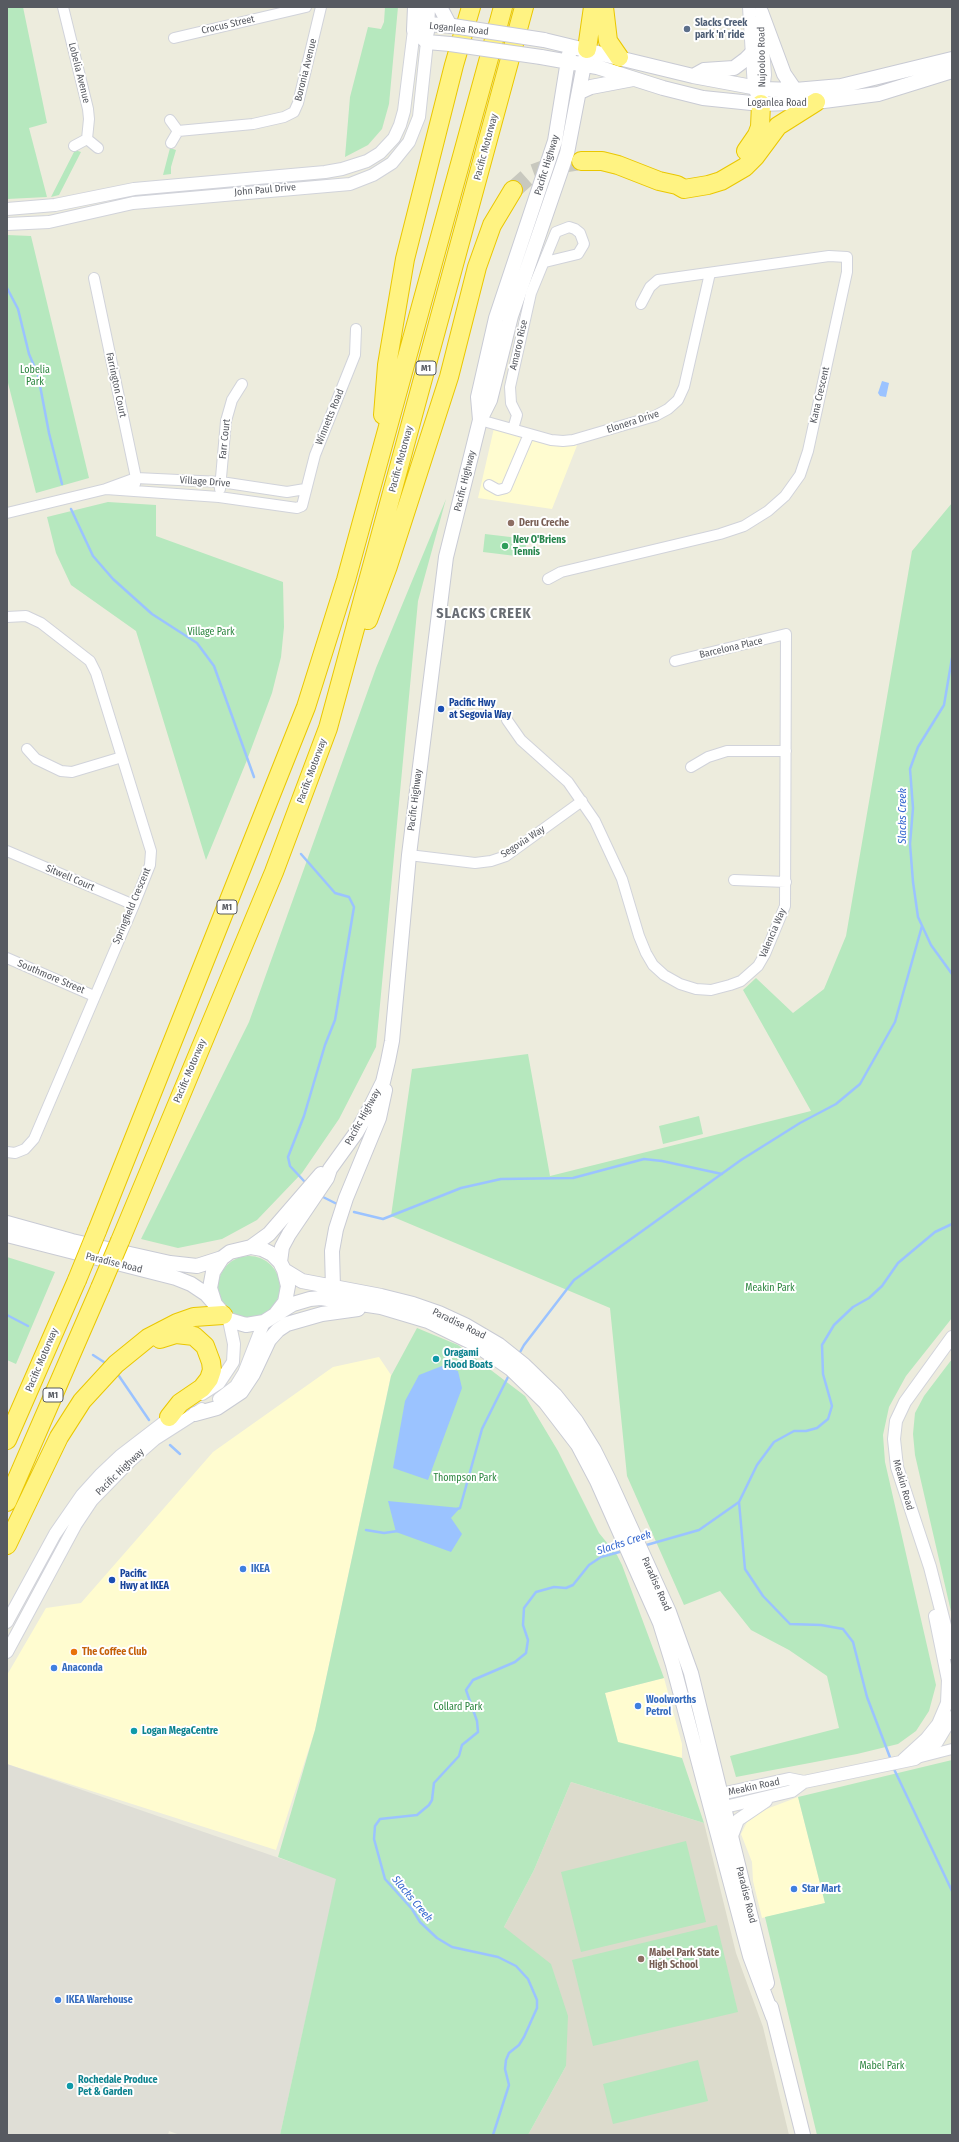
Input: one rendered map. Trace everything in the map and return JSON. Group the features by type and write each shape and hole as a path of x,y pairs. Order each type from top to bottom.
{"highway":[{"path":"380,454 387,365 404,259 454,65 471,7"},
{"name":"Pacific Motorway","path":"7,1440 97,1231 306,707 346,580 503,7"},
{"name":"Pacific Motorway","path":"7,1502 120,1241 274,872 328,728 524,7"},
{"path":"580,53 593,7"},
{"path":"604,7 608,40 619,57"},
{"path":"677,185 683,180 717,171 738,158 747,150 757,135 760,127 759,94"},
{"path":"581,161 602,161 659,181 677,185 684,189 695,188 721,181 732,175 756,156 778,126 816,102"},
{"path":"328,728 388,566 419,471 449,377 477,267 492,225 513,190"},
{"path":"7,1412 77,1280"},
{"path":"7,1545 59,1437 82,1402 116,1364 148,1338 177,1323 194,1317 222,1313"},
{"path":"137,1348 166,1336 187,1334 200,1340 208,1353 212,1370 209,1379 202,1388 180,1403 169,1417"}],"main road":[{"path":"414,30 416,7"},
{"path":"426,42 428,7"},
{"path":"440,7 451,26"},
{"path":"756,9 784,74 795,90"},
{"name":"Loganlea Road","path":"948,66 841,86 759,94 703,98 633,79 580,53 544,40 428,24 414,30 426,42 450,44 567,62 580,53 619,57 759,94 816,102 878,94 948,66"},
{"path":"693,76 704,70 734,68 753,52"},
{"name":"Pacific Highway","path":"282,1266 282,1247 327,1178 330,1169 356,1133 383,1082 392,1041 409,855 445,564 480,420 490,400 511,316 566,153 580,92 580,53"},
{"name":"Pacific Highway","path":"480,420 478,397 496,318 555,141 567,62"},
{"path":"580,92 591,87 633,79"},
{"path":"333,1288 332,1251 336,1229 346,1198 379,1118 385,1090 383,1082"},
{"name":"Pacific Highway","path":"251,1247 269,1234 322,1173 330,1169"},
{"name":"Paradise Road","path":"7,1223 72,1241 170,1263 196,1266 222,1258"},
{"name":"Paradise Road","path":"7,1235 176,1278 191,1284 206,1294 222,1313"},
{"path":"251,1247 262,1249 272,1254 282,1266 288,1286 285,1302 269,1319 246,1325 222,1313 210,1288 213,1272 222,1258 230,1252 251,1247"},
{"name":"Paradise Road","path":"282,1266 302,1281 381,1296 423,1307 452,1319 555,1395 576,1421 594,1450 630,1541 640,1562 669,1612 691,1673 732,1836 762,1960 773,2017 803,2135"},
{"name":"Paradise Road","path":"269,1319 293,1304 315,1299 336,1300 381,1307 428,1321 486,1344"},
{"path":"195,1414 216,1408 241,1392 253,1374 269,1340 278,1330 287,1324 322,1314 381,1307"},
{"name":"Paradise Road","path":"640,1562 673,1665 750,1956 773,2017"}],"street":[{"name":"Lobelia Avenue","path":"63,7 90,119 87,139"},
{"name":"Crocus Street","path":"174,38 306,7"},
{"name":"Boronia Avenue","path":"178,131 253,124 284,117 294,112 298,103 321,7"},
{"name":"Nujooloo Road","path":"756,9 753,52 759,94"},
{"name":"Nujooloo Road","path":"756,9 764,76 759,94"},
{"name":"John Paul Drive","path":"7,209 55,205 134,189 336,170 367,161 380,153 394,138 400,125 404,111 414,30"},
{"name":"John Paul Drive","path":"7,224 49,222 133,203 350,184 372,175 392,163 409,142 419,117 426,42"},
{"path":"170,120 178,131 171,143"},
{"path":"74,146 87,139 98,148"},
{"name":"Kana Crescent","path":"548,579 561,572 720,534 744,526 768,511 785,496 800,475 808,451 844,288 847,272 847,257 829,256 658,280 650,287 641,304"},
{"name":"Amaroo Rise","path":"513,429 517,415 511,403 510,387 531,292 545,262"},
{"name":"Elonera Drive","path":"480,420 551,440 573,440 655,416 668,409 678,400 684,387 710,273"},
{"name":"Farrington Court","path":"94,278 136,478 134,492"},
{"name":"Winnetts Road","path":"303,505 305,489 315,455 355,355 356,329"},
{"name":"Farr Court","path":"219,497 226,421 232,400 242,384"},
{"path":"489,485 498,490 506,488 529,434"},
{"name":"Village Drive","path":"7,513 106,489 136,478 221,482 287,492 305,489"},
{"name":"Village Drive","path":"106,489 219,497 297,508 303,505"},
{"name":"Springfield Crescent","path":"7,617 26,616 41,623 90,661 96,674 148,835 151,852 150,865 134,905 34,1140 25,1148 15,1153 7,1152"},
{"name":"Barcelona Place","path":"675,661 786,634"},
{"name":"Valencia Way","path":"507,720 521,740 568,782 594,821 622,879 646,953 653,965 664,975 680,984 696,989 712,990 741,981 758,966 780,921 785,906 786,634"},
{"path":"27,749 36,759 61,771 72,772 122,757"},
{"path":"691,767 708,757 727,751 786,751"},
{"name":"Segovia Way","path":"409,855 475,863 491,861 506,856 582,801"},
{"name":"Sitwell Court","path":"7,851 134,905"},
{"path":"734,880 786,882"},
{"name":"Southmore Street","path":"7,958 94,996"},
{"name":"Pacific Highway","path":"7,1622 55,1534 82,1496 101,1474 120,1456 169,1417 219,1383 230,1369 235,1354 222,1313"},
{"name":"Pacific Highway","path":"7,1652 76,1524 92,1500 125,1465 155,1439 236,1386 244,1373 269,1319"},
{"name":"Meakin Road","path":"903,1760 926,1739 944,1714 948,1693 949,1649 930,1567 897,1467 894,1439 896,1421 904,1402 952,1337"},
{"path":"915,1759 936,1742 952,1717"},
{"path":"915,1759 952,1749"},
{"name":"Meakin Road","path":"710,1804 789,1780 804,1782 903,1760 915,1759"},
{"name":"Meakin Road","path":"723,1800 776,1795 792,1791 804,1782"},
{"path":"732,1836 738,1820 776,1795"}],"shaded area":[{"path":"494,428 578,443 552,509 478,498"},
{"path":"379,1357 391,1375 315,1730 276,1850 7,1764 7,1675 46,1608 81,1603 213,1452 333,1367"},
{"path":"664,1678 682,1744 682,1758 618,1743 605,1693"},
{"path":"7,1764 337,1878 280,2135 180,2135 169,2131 168,2135 7,2135"},
{"name":"Mabel Park State High School","path":"571,1782 704,1823 736,1953 763,2027 789,2135 528,2135 566,2066 504,1927 534,1870"},
{"path":"798,1797 825,1903 762,1918 753,1881 752,1862 741,1834 747,1822 764,1810"}],"green space":[{"path":"7,7 23,7 47,123 29,128 47,197 7,199"},
{"path":"385,7 398,7 389,104 382,129 368,145 345,157 350,97 368,27 381,29 384,22"},
{"path":"170,148 176,150 171,167 171,174 163,175"},
{"path":"75,150 81,152 59,195 51,197"},
{"name":"Lobelia Park","path":"7,235 31,236 89,478 36,493 7,379"},
{"path":"446,499 418,601 376,1047 339,1119 302,1173 257,1220 222,1239 178,1248 141,1239 249,1022 376,668"},
{"name":"Village Park","path":"108,502 156,505 156,536 283,582 284,627 281,657 272,693 247,760 206,860 136,631 71,585 56,553 47,517"},
{"name":"Meakin Park","path":"952,503 952,1318 906,1376 889,1407 883,1435 885,1462 936,1685 929,1711 916,1731 898,1744 857,1754 736,1777 730,1756 839,1728 827,1676 789,1650 751,1630 720,1591 684,1605 627,1476 610,1308 391,1216 412,1069 528,1054 550,1176 811,1111 743,990 756,978 793,1013 824,989 846,936 912,551"},
{"name":"Nev O'Briens Tennis","path":"485,534 527,539 524,557 483,552"},
{"path":"699,1116 703,1134 663,1144 659,1126"},
{"path":"249,1256 261,1259 271,1265 277,1275 280,1287 277,1299 271,1309 261,1315 249,1318 237,1315 227,1309 221,1299 218,1287 221,1275 227,1265 237,1259"},
{"path":"7,1257 55,1272 16,1364 7,1360"},
{"name":"Collard Park","path":"417,1328 458,1345 525,1396 558,1451 599,1533 617,1555 622,1565 664,1678 605,1693 618,1742 682,1758 704,1823 571,1782 534,1870 504,1927 551,1964 568,2016 566,2066 528,2135 280,2135 336,1879 278,1857 315,1730 391,1376"},
{"path":"952,1359 952,1616 915,1455 913,1434 915,1413 924,1396"},
{"name":"Mabel Park","path":"952,1760 952,2135 817,2135 765,1917 825,1903 798,1797"},
{"path":"686,1841 706,1922 581,1952 561,1872"},
{"path":"717,1925 738,2012 593,2046 572,1960"},
{"path":"698,2060 708,2101 613,2124 603,2084"}],"water":[{"path":"882,381 889,383 886,397 880,396 878,393"},
{"path":"442,1366 458,1371 462,1388 428,1480 393,1468 405,1401 419,1375"},
{"path":"388,1501 460,1508 451,1518 462,1534 451,1552 396,1532"}],"waterway":[{"path":"7,288 18,309 29,354 38,375 49,433 62,484"},
{"path":"71,509 93,556 113,579 152,614 197,643 214,666 254,777"},
{"name":"Slacks Creek","path":"952,658 944,705 918,747 910,769 913,808 910,844 918,917 931,945 952,974"},
{"path":"301,854 335,893 349,897 354,907 335,1020 325,1045 304,1116 288,1157 290,1166 304,1181"},
{"path":"519,1354 524,1345 574,1280 741,1160 800,1123 836,1104 860,1084 895,1022 922,926"},
{"path":"354,1212 383,1219 461,1188 501,1179 573,1178 644,1159 662,1161 722,1174"},
{"path":"323,1197 337,1204"},
{"name":"Slacks Creek","path":"643,1546 699,1530 739,1502 757,1465 774,1442 794,1431 806,1431 817,1428 828,1419 832,1406 823,1374 822,1345 834,1325 853,1307 869,1298 882,1286 898,1263 935,1232 952,1224"},
{"path":"7,1315 28,1326"},
{"path":"93,1355 107,1364"},
{"path":"457,1509 460,1508 482,1429 510,1373"},
{"path":"119,1376 149,1420"},
{"path":"170,1445 180,1454"},
{"path":"739,1502 745,1569 763,1596 790,1624 821,1625 843,1629 853,1642 867,1697 891,1760"},
{"path":"366,1530 384,1533 398,1531"},
{"name":"Slacks Creek","path":"493,2135 509,2085 505,2069 506,2060 509,2053 519,2045 524,2037 537,2008 537,2000 528,1979 516,1966 498,1957 452,1947 437,1938 420,1922 412,1909 385,1879 374,1839 375,1826 380,1819 417,1815 429,1805 432,1800 434,1783 459,1756 462,1745 478,1732 477,1721 466,1690 473,1680 515,1662 526,1653 528,1640 523,1625 524,1608 536,1592 554,1587 566,1588 573,1585 589,1565 601,1557 623,1551"},
{"path":"893,1767 952,1891"}],"tunnel":[{"path":"513,190 531,174 555,165 581,161"}],"place":[{"name":"Slacks Creek park 'n' ride","path":"687,29"},
{"name":"Deru Creche","path":"511,523"},
{"name":"Nev O'Briens Tennis","path":"505,546"},
{"name":"Pacific Hwy at Segovia Way","path":"441,709"},
{"name":"Oragami Flood Boats","path":"436,1359"},
{"name":"IKEA","path":"243,1569"},
{"name":"Pacific Hwy at IKEA","path":"112,1580"},
{"name":"The Coffee Club","path":"74,1652"},
{"name":"Anaconda","path":"54,1668"},
{"name":"Woolworths Petrol","path":"638,1706"},
{"name":"Logan MegaCentre","path":"134,1731"},
{"name":"Star Mart","path":"794,1889"},
{"name":"Mabel Park State High School","path":"641,1959"},
{"name":"IKEA Warehouse","path":"58,2000"},
{"name":"Rochedale Produce Pet & Garden","path":"70,2086"}],"district":[{"name":"SLACKS CREEK","path":"484,614"}],"park label":[{"name":"Thompson Park","path":"465,1478"}]}
